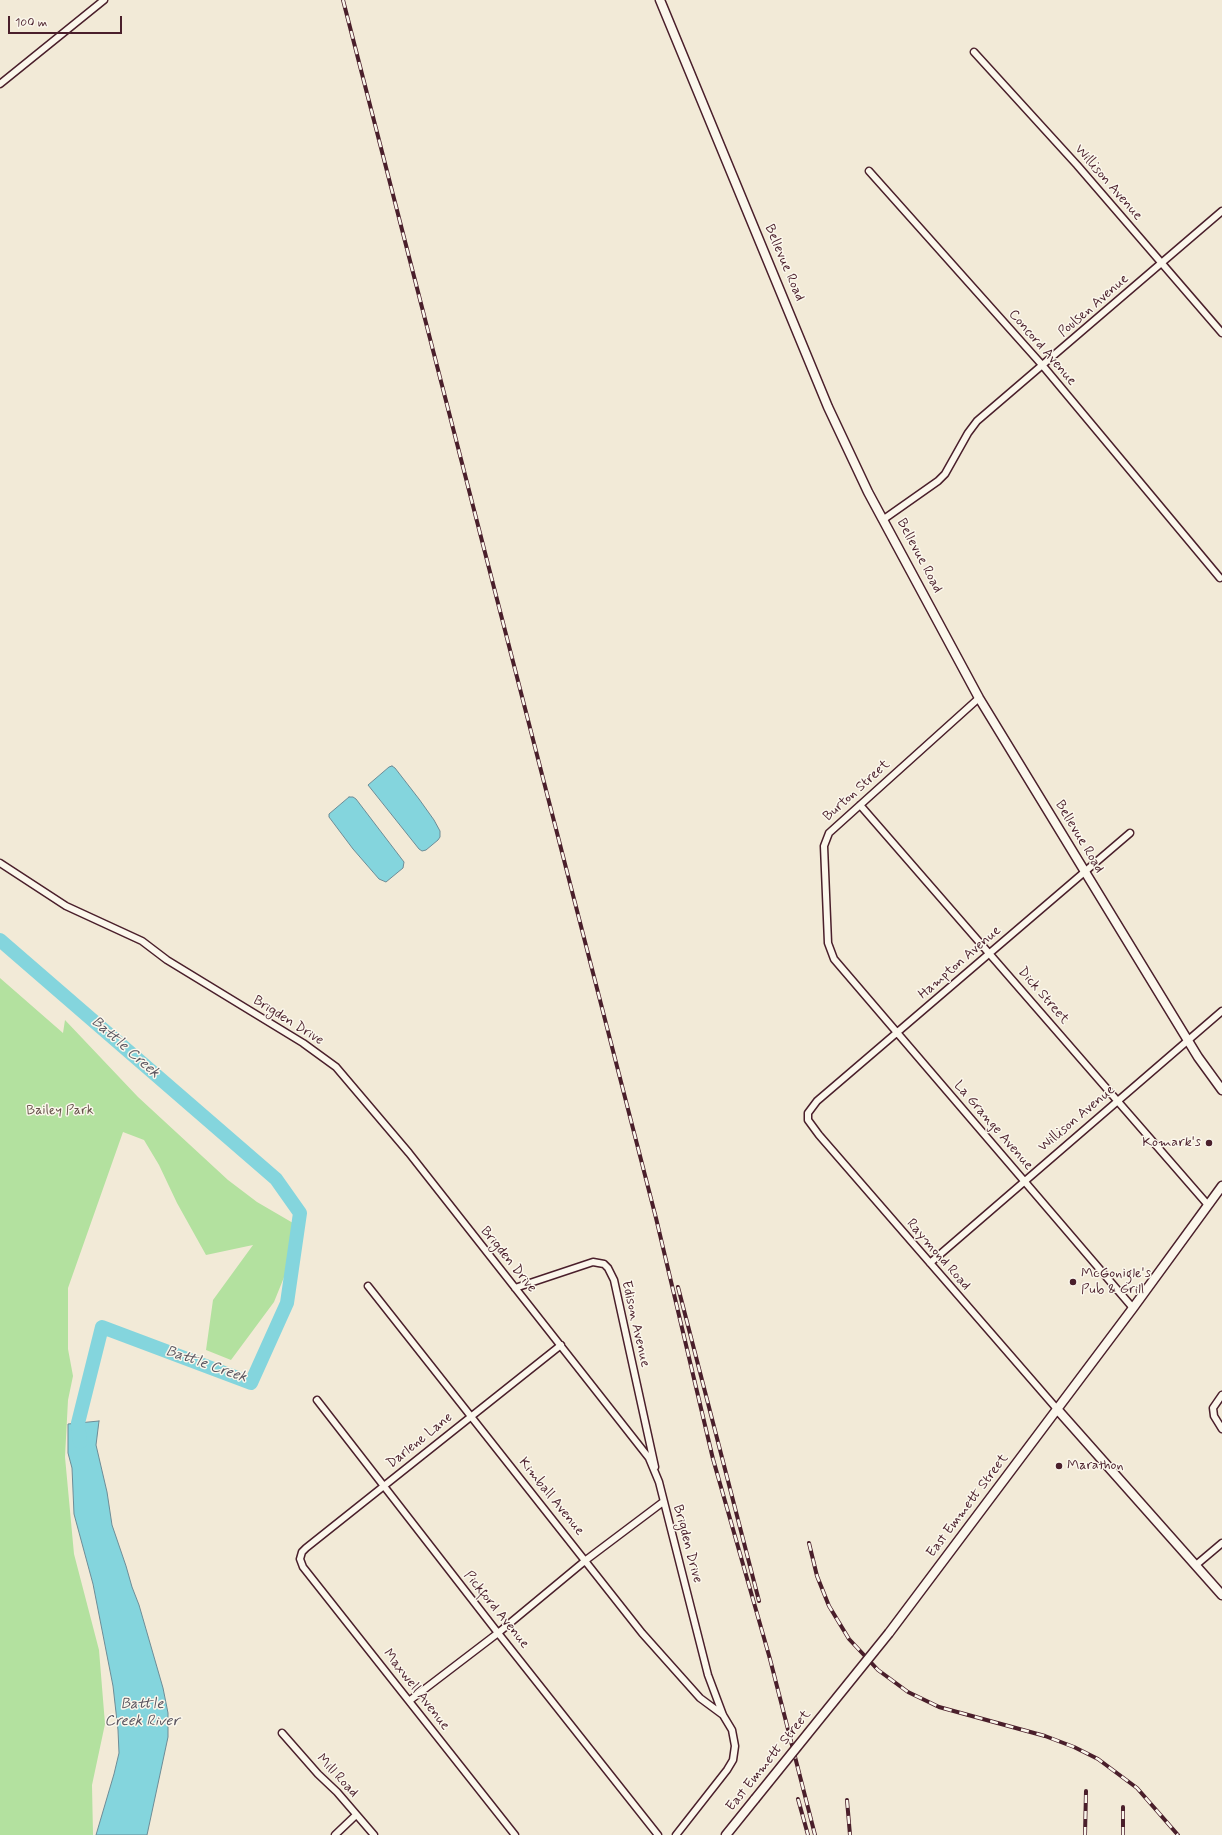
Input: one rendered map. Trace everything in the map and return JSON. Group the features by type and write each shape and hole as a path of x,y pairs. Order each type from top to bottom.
{"street":[{"path":"0,84 104,0"},
{"name":"Bellevue Road","path":"660,0 828,407 868,492 884,519 979,698 1198,1056 1222,1090"},
{"name":"Willison Avenue","path":"974,52 1077,165 1222,333"},
{"name":"Concord Avenue","path":"869,171 1043,366 1220,578"},
{"name":"Poulsen Avenue","path":"884,519 938,481 945,474 968,433 977,421 1222,211"},
{"name":"Burton Street","path":"834,959 828,944 824,846 829,833 979,698"},
{"name":"Dick Street","path":"860,805 1208,1205"},
{"name":"Hampton Avenue","path":"808,1113 817,1101 896,1032 1130,833"},
{"name":"Brigden Drive","path":"0,863 66,906 142,941 167,960 303,1043 336,1067 409,1153 649,1458 658,1482 706,1669 723,1715 732,1730 735,1746 733,1760 716,1785 676,1835"},
{"name":"La Grange Avenue","path":"834,959 1133,1308"},
{"name":"Willison Avenue","path":"930,1263 1024,1180 1222,1011"},
{"name":"Raymond Road","path":"808,1113 808,1120 819,1135 1057,1409"},
{"name":"East Emmett Street","path":"726,1835 889,1633 1133,1308 1222,1186"},
{"name":"Edison Avenue","path":"515,1288 593,1262 604,1264 608,1268 614,1280 658,1482"},
{"name":"Kimball Avenue","path":"368,1286 586,1560 642,1633 700,1698 723,1715"},
{"name":"Darlene Lane","path":"300,1559 302,1552 306,1548 382,1486 561,1346"},
{"path":"1222,1395 1213,1408 1214,1416 1222,1429"},
{"name":"Pickford Avenue","path":"317,1400 382,1486 658,1835"},
{"path":"1057,1409 1222,1595"},
{"path":"409,1701 498,1633 586,1560 663,1502"},
{"path":"1196,1565 1222,1543"},
{"name":"Maxwell Avenue","path":"300,1559 303,1567 515,1835"},
{"name":"Mill Road","path":"282,1733 318,1774 337,1792 374,1835"},
{"path":"335,1835 356,1815"}],"green space":[{"name":"Bailey Park","path":"0,978 63,1033 65,1020 138,1097 228,1180 257,1202 293,1223 291,1260 274,1302 231,1360 206,1350 213,1300 253,1245 206,1255 177,1203 159,1165 144,1140 123,1132 68,1288 68,1349 73,1376 68,1400 65,1457 74,1554 99,1650 105,1724 92,1785 93,1835 0,1835"}],"water":[{"path":"392,766 419,799 440,831 440,837 438,840 426,850 422,851 419,849 368,785"},
{"path":"349,797 356,799 404,862 403,868 386,882 379,879 353,849 329,817 329,814"},
{"name":"Battle Creek River","path":"99,1421 96,1445 107,1492 112,1525 139,1605 163,1688 168,1713 168,1737 147,1835 96,1835 119,1753 118,1730 113,1686 93,1584 74,1514 72,1468 68,1453 68,1424"}],"waterway":[{"name":"Battle Creek","path":"0,940 276,1179 300,1213 287,1303 251,1383 102,1327 78,1423 80,1442"}],"railway":[{"path":"343,0 656,1218 713,1459 770,1659 815,1835"},
{"path":"678,1287 759,1601"},
{"path":"809,1543 817,1576 829,1606 849,1639 878,1670 908,1692 939,1707 1045,1736 1074,1747 1098,1759 1137,1788 1178,1835"},
{"path":"1085,1835 1086,1791"},
{"path":"798,1799 808,1835"},
{"path":"847,1800 850,1835"},
{"path":"1123,1807 1123,1835"}],"place":[{"name":"Komark's","path":"1209,1143"},
{"name":"McGonigle's Pub & Grill","path":"1073,1282"},
{"name":"Marathon","path":"1059,1466"}]}
